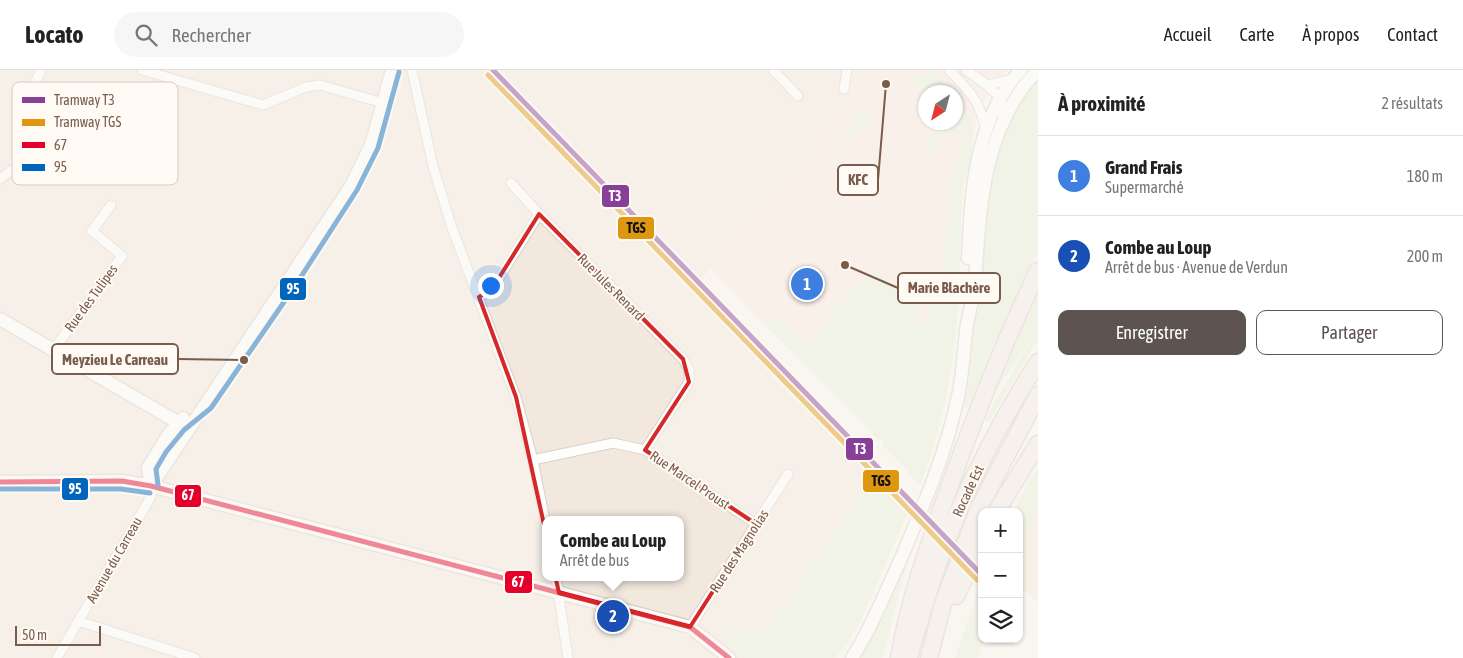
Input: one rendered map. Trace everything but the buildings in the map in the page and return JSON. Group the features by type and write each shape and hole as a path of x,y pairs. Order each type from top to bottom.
{"highway":[{"path":"899,658 918,576 1008,335 1038,271"},
{"name":"Rocade Est","path":"910,658 932,580 962,500 999,427 1038,362"},
{"name":"Rocade Est","path":"929,658 942,608 979,508 1038,395"},
{"path":"998,508 1038,444"},
{"path":"942,608 959,593 978,550"}],"main road":[{"name":"Avenue du Carreau","path":"151,486 148,468 168,435 185,424 205,404 290,282 351,186 371,145 392,70"},
{"path":"967,324 972,181 986,131 1038,70"},
{"path":"852,658 879,608 942,456 959,391 967,324 974,286 981,203 987,166 1002,110 1017,74"},
{"path":"0,319 185,424"},
{"path":"0,482 122,481 151,486 690,627 729,658"},
{"path":"701,636 720,658"}],"street":[{"path":"35,82 41,70"},
{"path":"142,70 263,105 306,87 320,85 383,103"},
{"path":"773,70 798,96"},
{"path":"844,89 847,70"},
{"path":"949,70 973,94 980,105 986,131"},
{"path":"966,70 987,85 1002,110"},
{"path":"411,71 433,166 452,228 516,397 544,516"},
{"path":"987,85 1017,74"},
{"path":"980,105 1002,110"},
{"path":"0,179 12,170"},
{"name":"Rue Jules Renard","path":"511,183 683,359 689,370 688,382 645,450"},
{"name":"Rue des Tulipes","path":"54,349 122,256 92,231 111,205"},
{"path":"479,297 492,289 540,214"},
{"name":"Rue Marcel Proust","path":"532,460 613,443 645,450 756,524"},
{"name":"Rue des Magnolias","path":"690,627 788,474"},
{"name":"Avenue du Carreau","path":"57,658 151,496 151,486"},
{"path":"557,581 568,658"},
{"path":"78,621 195,658"}],"highlighted area":[{"path":"539,214 683,359 689,382 645,450 756,524 690,627 559,593 516,397 479,297 492,289"}],"shaded area":[{"path":"0,70 854,70 835,125 695,286 875,473 766,658 0,658"},
{"path":"854,70 1007,70 980,105 931,318 879,441 709,268 835,125"},
{"path":"1038,508 1038,603 1023,590 1023,537"}],"green space":[{"path":"927,70 934,70 947,85 918,86 913,82 913,75 916,73 919,76"},
{"path":"1038,80 1038,252 992,349 970,408 964,407 969,381 987,195 992,170 999,145 1009,121 1021,99"},
{"path":"963,106 969,116 963,119"},
{"path":"859,109 871,119 833,155 831,154 827,158 826,156 848,134 854,110"},
{"path":"970,119 973,138 971,158 962,197 960,277 953,357 937,435 920,486 907,472 908,470 882,445 884,443 764,324 770,316 777,324 782,319 807,345 828,325 823,320 874,270 877,270 920,317 917,322 922,326 931,318 926,310 931,304 927,298 935,300 944,263 941,263 954,185 945,182 945,177 954,178 965,136 960,134 958,137 949,137 945,134 963,130 963,122"},
{"path":"935,131 943,139 937,141 936,149 930,152 921,144"},
{"path":"1038,285 1038,339 989,422 985,419 1032,338 997,389 984,417"},
{"path":"1038,466 1038,508 1023,537 1023,508 1014,508"},
{"path":"875,473 910,508 862,618 850,640 835,658 744,658 720,636 719,625 764,636"},
{"path":"911,551 882,658 861,658 887,608"},
{"path":"978,590 978,643 983,643 977,658 955,658"}],"tram line":[{"name":"T3","path":"493,70 978,571"},
{"name":"TGS","path":"488,75 977,580"}],"transit line":[{"name":"95","path":"158,485 156,469 166,452 184,430 211,408 295,286 357,190 378,148 399,72"},
{"name":"67","path":"0,482 122,481 151,486 690,627 729,658"},
{"name":"95","path":"0,489 121,489 150,493"}],"place":[{"name":"KFC","path":"886,84"},
{"name":"Marie Blachère","path":"845,265"},
{"name":"Grand Frais","path":"807,284"},
{"name":"Meyzieu Le Carreau","path":"244,360"},
{"name":"Combe au Loup","path":"613,616"}]}
